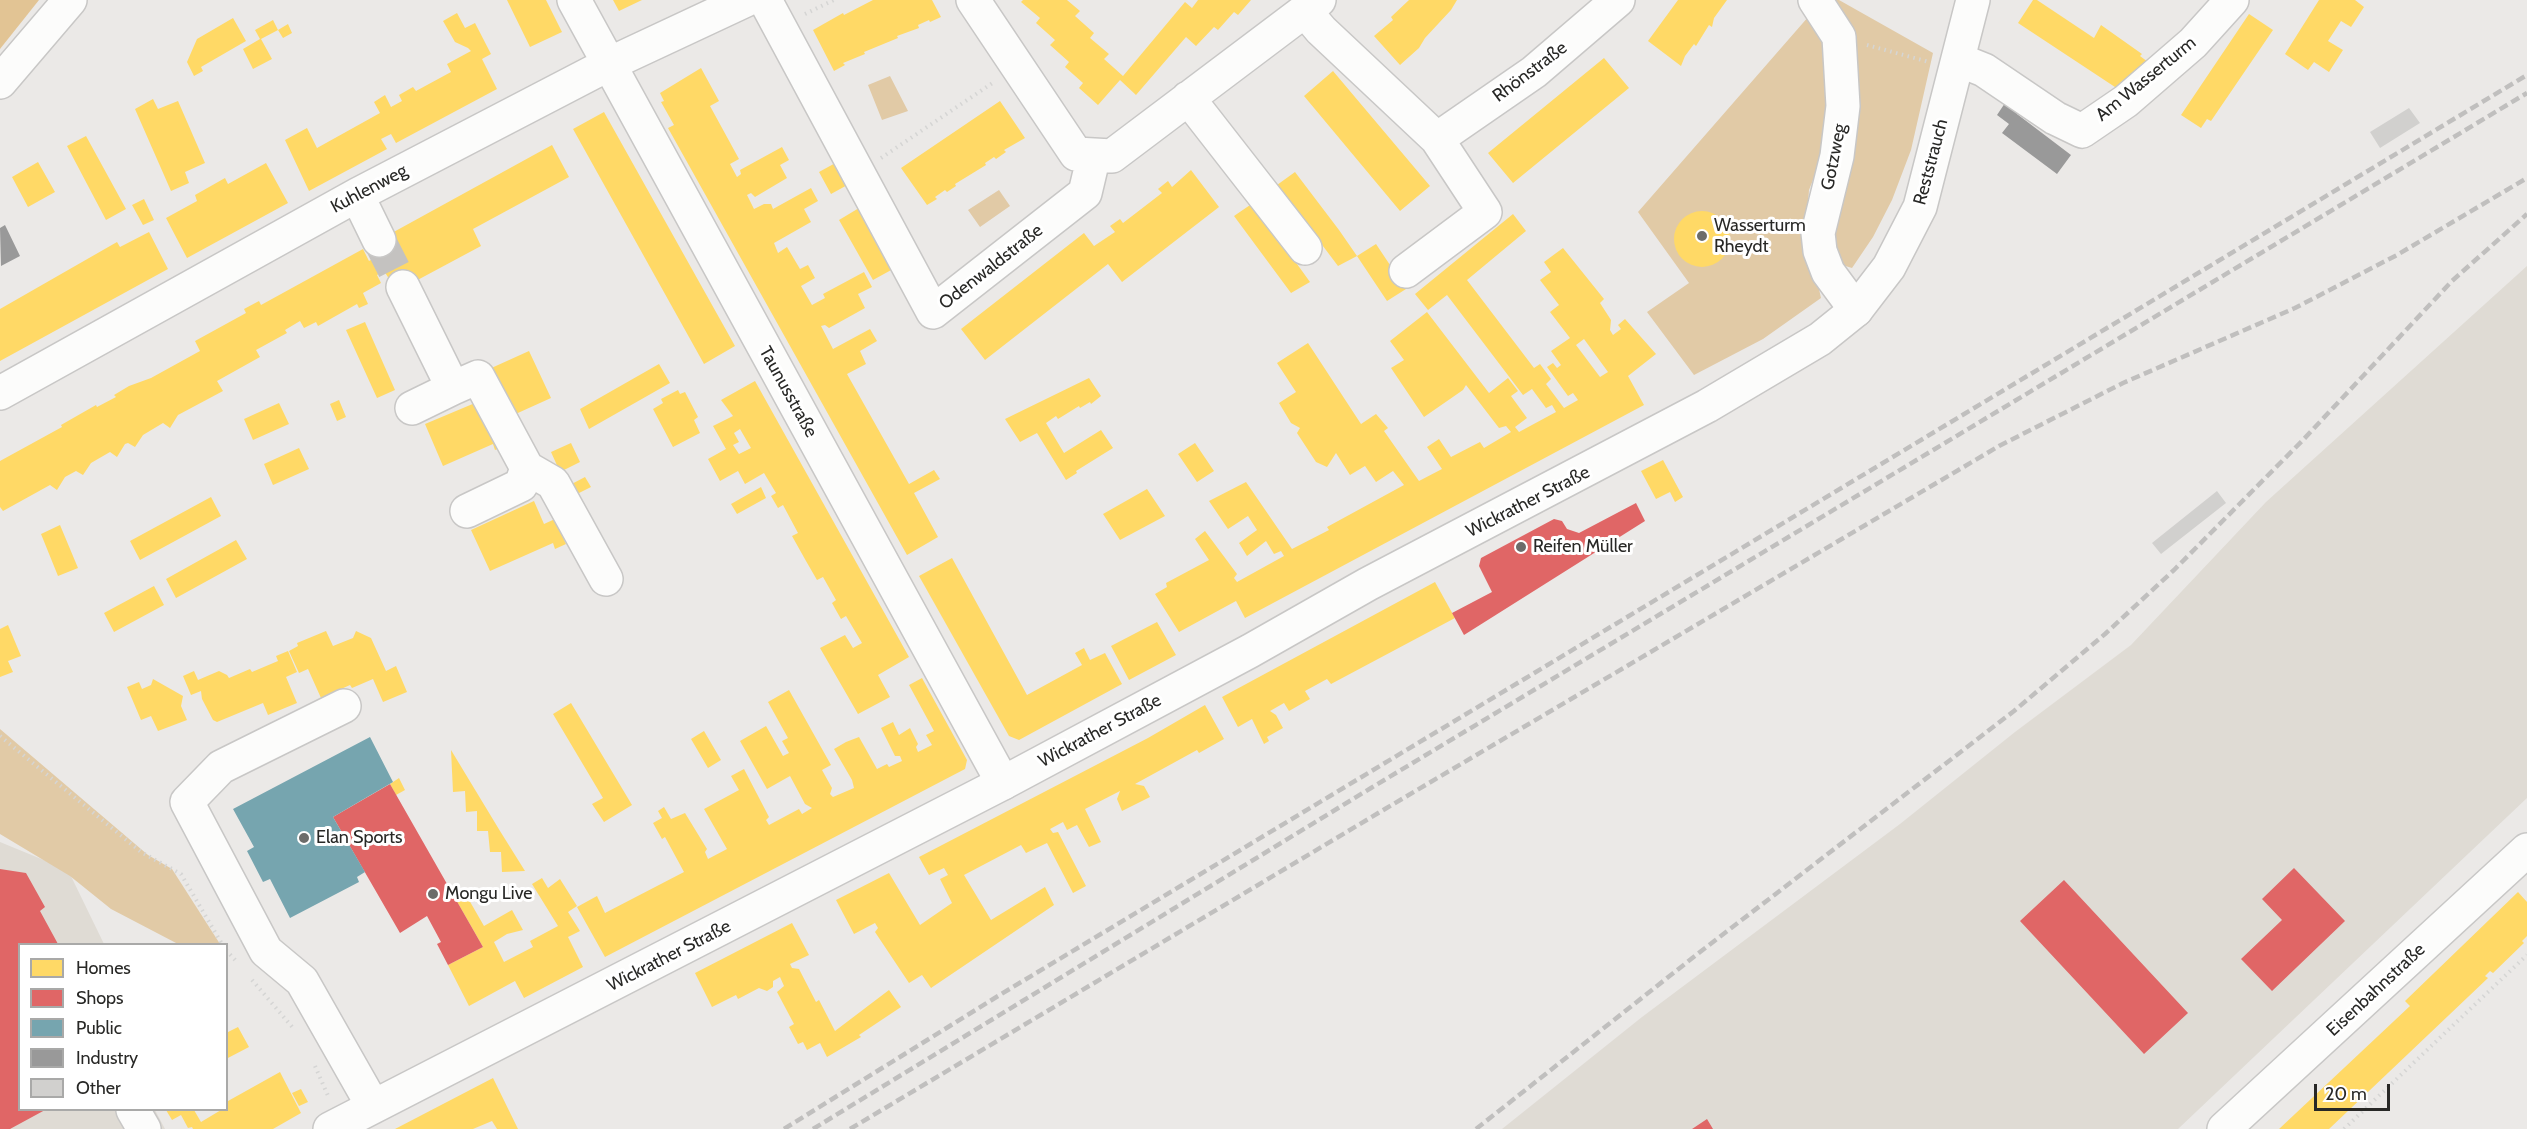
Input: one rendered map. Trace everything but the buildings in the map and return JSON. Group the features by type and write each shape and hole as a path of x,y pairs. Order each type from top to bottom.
{"street":[{"path":"0,82 70,0"},
{"name":"Taunusstraße","path":"574,0 607,65 1003,783"},
{"name":"Kuhlenweg","path":"0,393 357,195 607,65 746,0"},
{"name":"Odenwaldstraße","path":"765,0 933,312 1085,193 1094,155"},
{"path":"973,0 1076,154 1112,156 1312,6 1321,30 1437,139 1485,212 1406,271"},
{"name":"Rhönstraße","path":"1437,139 1534,72 1618,0"},
{"name":"Gotzweg","path":"1815,0 1839,37 1843,106 1838,156 1818,233 1820,251 1828,272 1856,310"},
{"name":"Reststrauch","path":"1856,310 1889,267 1920,207 1973,0"},
{"name":"Am Wasserturm","path":"1957,65 1984,70 2055,118 2082,131 2126,100 2185,50 2232,0"},
{"path":"1188,99 1305,248"},
{"path":"357,195 379,240"},
{"path":"404,287 453,388"},
{"name":"Wickrather Straße","path":"335,1126 1003,783 1250,651 1368,584 1707,406 1820,339 1856,310"},
{"path":"412,408 478,377 527,468 552,483 606,579"},
{"path":"466,511 521,485 527,468"},
{"path":"344,706 221,767 187,802 266,951 302,981 373,1106"},
{"name":"Eisenbahnstraße","path":"2224,1129 2527,850"},
{"path":"134,1111 144,1129"}],"path":[{"path":"1839,37 1957,65"},
{"path":"858,174 1017,66"},
{"path":"0,736 141,852 181,874 221,943"},
{"path":"228,952 242,968"},
{"path":"2344,1129 2527,955"},
{"path":"249,976 295,1030"},
{"path":"312,1060 335,1126"}],"shaded area":[{"path":"0,0 39,0 0,49"},
{"path":"1820,0 1839,0 1933,53 1911,150 1892,200 1873,237 1852,268 1839,264 1832,254 1839,192"},
{"path":"1809,16 1826,51 1827,112 1824,152 1809,190 1806,231 1821,298 1763,339 1694,375 1647,312 1689,283 1638,212"},
{"path":"890,76 908,111 882,120 868,85"},
{"path":"999,190 1010,206 980,227 968,210"},
{"path":"2527,266 2527,798 2178,1129 1502,1129 1642,1017 1900,824 2015,732 2131,645 2266,502"},
{"path":"0,729 148,855 172,869 219,943 176,943 111,909 70,876 0,834"},
{"path":"0,842 68,870 104,943 18,943 18,1111 156,1111 165,1129 0,1129"}],"tunnel":[{"path":"379,240 403,287"}],"railway":[{"path":"784,1129 998,996 2527,75"},
{"path":"813,1129 1371,788 2527,93"},
{"path":"850,1129 1999,446 2123,383 2295,308 2397,255 2527,178"},
{"path":"1476,1129 1700,952 2014,711 2105,634 2174,570 2302,441 2452,281 2527,214"}],"place":[{"name":"Wasserturm Rheydt","path":"1702,236"},
{"name":"Reifen Müller","path":"1521,547"},
{"name":"Elan Sports","path":"304,838"},
{"name":"Mongu Live","path":"433,894"}]}
